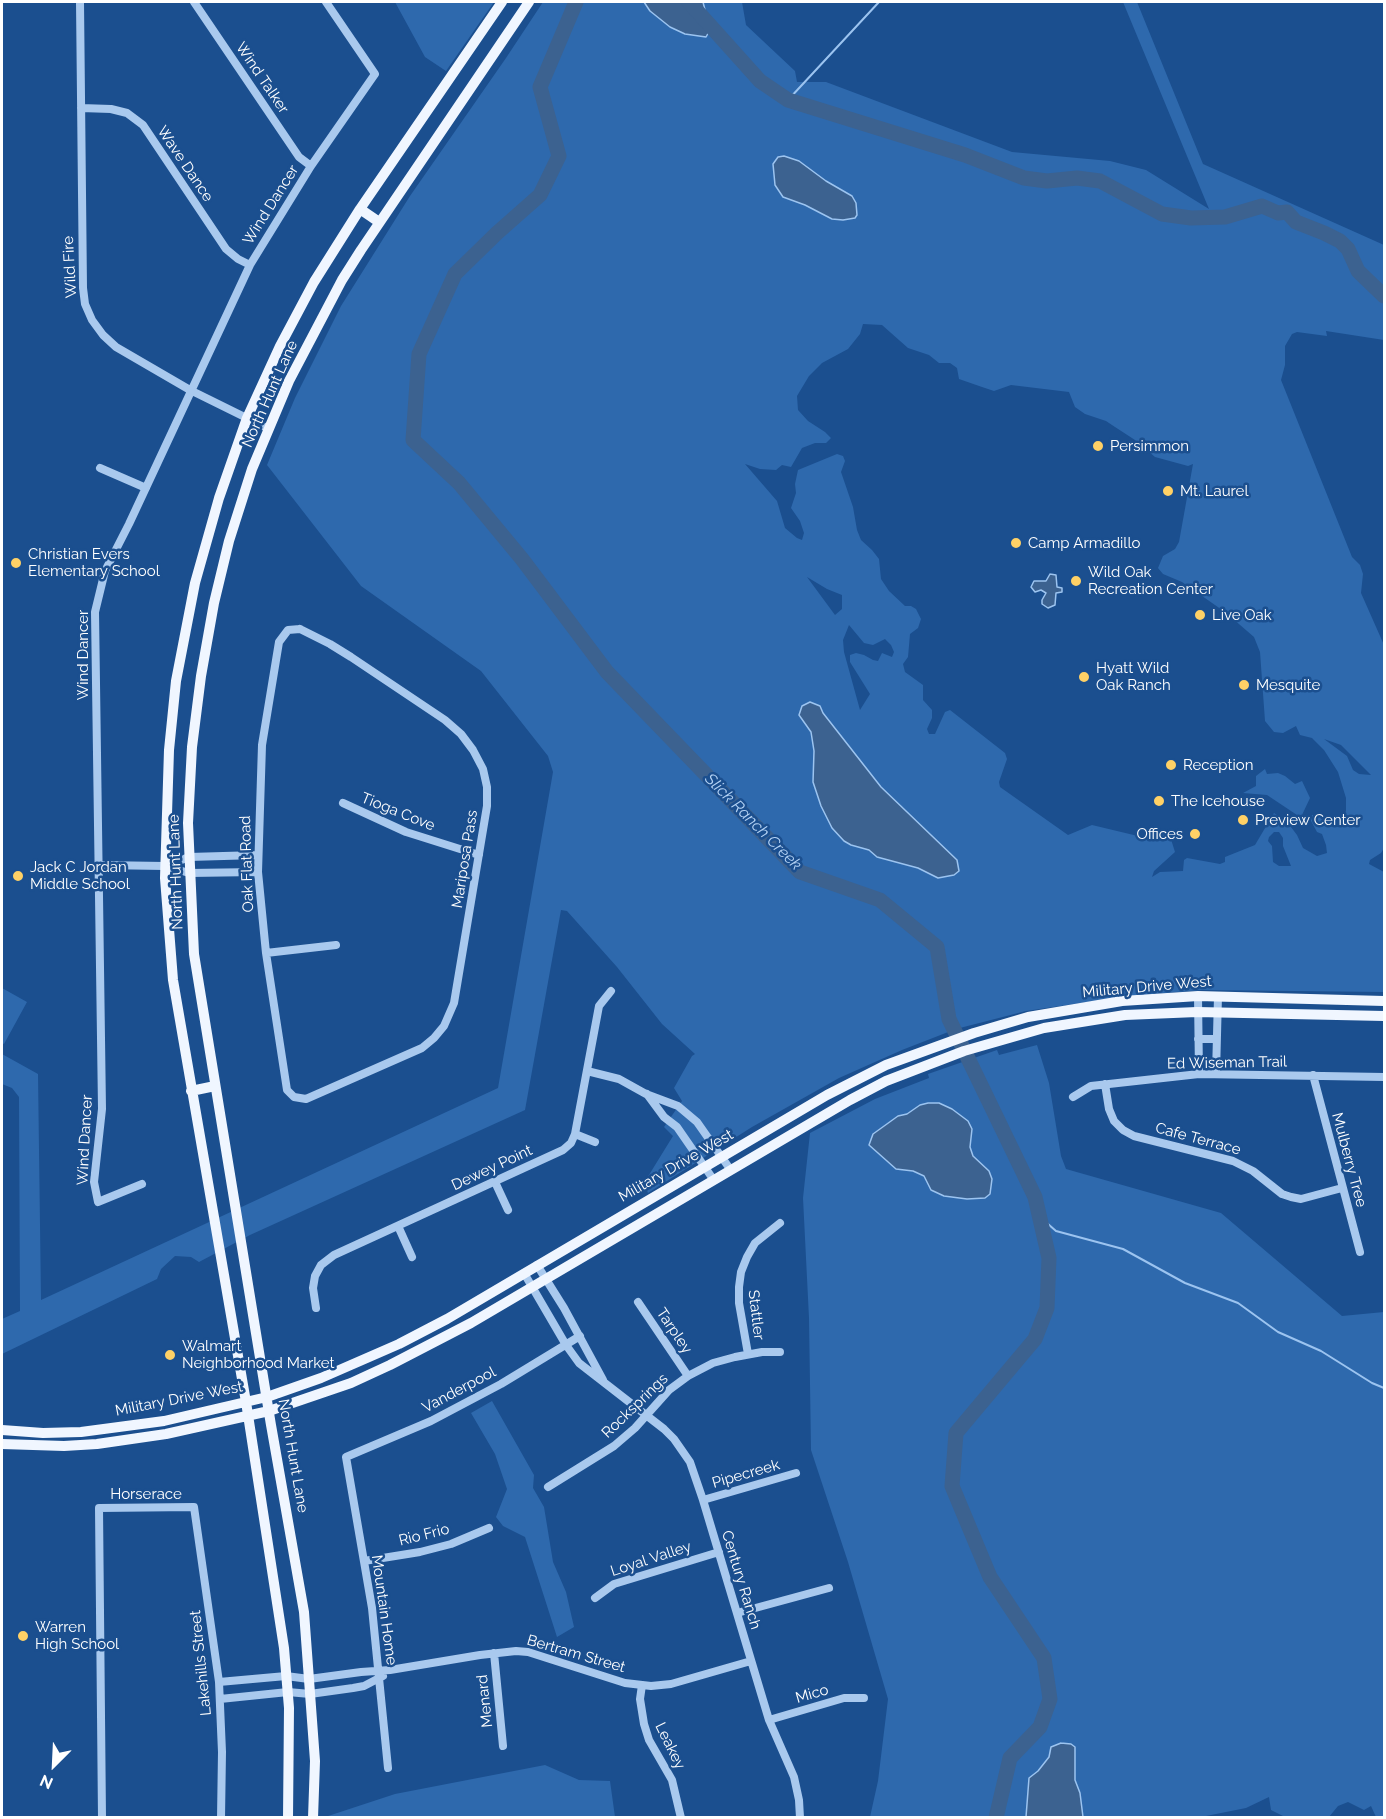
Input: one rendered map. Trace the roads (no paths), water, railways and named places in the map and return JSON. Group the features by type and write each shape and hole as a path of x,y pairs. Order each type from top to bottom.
{"main road":[{"name":"North Hunt Lane","path":"288,1818 288,1692 281,1629 246,1402 173,980 165,866 169,750 176,681 195,583 209,532 247,418 280,346 314,282 360,209 502,2"},
{"name":"North Hunt Lane","path":"313,1818 315,1761 301,1587 269,1411 194,954 188,823 192,747 201,676 214,603 252,469 289,381 342,280 530,2"},
{"path":"360,209 380,222"},
{"name":"Military Drive West","path":"2,1430 87,1431 164,1421 267,1397 321,1378 399,1344 447,1319 827,1095 913,1054 997,1026 1028,1017 1089,1005 1198,996 1384,1001"},
{"name":"Military Drive West","path":"2,1444 24,1446 97,1444 166,1434 248,1417 351,1383 471,1323 712,1179 850,1100 886,1081 964,1051 1044,1028 1125,1015 1217,1012 1384,1016"},
{"path":"191,1091 215,1086"}],"street":[{"name":"Wild Fire","path":"80,2 82,288 85,304 97,327 116,347 190,390 269,429"},
{"name":"Wind Talker","path":"194,2 299,157 311,166"},
{"name":"Wind Dancer","path":"142,1184 98,1202 94,1182 102,1108 95,612 105,571 250,265 311,166 375,74 326,2"},
{"name":"Wave Dance","path":"81,108 111,109 127,113 143,125 226,249 250,265"},
{"path":"100,468 146,488"},
{"name":"Mariposa Pass","path":"288,630 300,629 330,644 445,720 461,734 483,769 488,806 454,1003 444,1026 422,1048 306,1099 294,1097"},
{"name":"Oak Flat Road","path":"288,630 279,642 262,745 258,872 266,953 288,1090 294,1097"},
{"name":"Tioga Cove","path":"342,803 406,832 479,855"},
{"path":"230,855 230,872"},
{"path":"165,866 189,857 258,855"},
{"path":"99,865 165,866 189,873 258,872"},
{"path":"266,953 336,945"},
{"path":"595,1142 575,1134 599,1006 610,991"},
{"path":"1198,996 1199,1074"},
{"path":"1216,1074 1218,996"},
{"path":"1198,1039 1216,1039"},
{"path":"587,1071 619,1079 646,1094 678,1106 698,1122 730,1169"},
{"name":"Ed Wiseman Trail","path":"1073,1097 1091,1086 1199,1074 1384,1077"},
{"name":"Mulberry Tree","path":"1313,1075 1360,1252"},
{"name":"Cafe Terrace","path":"1105,1084 1109,1109 1114,1121 1134,1136 1233,1161 1253,1171 1282,1194 1290,1197 1301,1198 1342,1188"},
{"path":"646,1094 664,1117 677,1127 712,1179"},
{"path":"677,1127 690,1115"},
{"name":"Dewey Point","path":"316,1308 313,1288 315,1276 321,1265 334,1256 563,1150 571,1143 575,1134"},
{"path":"495,1182 508,1210"},
{"name":"Stattler","path":"748,1354 740,1303 741,1272 755,1243 780,1223"},
{"path":"398,1226 412,1257"},
{"name":"Century Ranch","path":"537,1264 605,1383"},
{"name":"Century Ranch","path":"524,1273 579,1363 664,1429 682,1451 696,1475 769,1720 794,1777 800,1818"},
{"path":"544,1309 559,1300"},
{"name":"Tarpley","path":"638,1302 688,1376"},
{"name":"Vanderpool","path":"345,1457 431,1421 501,1384 580,1336"},
{"name":"Rocksprings","path":"548,1487 614,1446 630,1433 669,1390 688,1376 713,1363 748,1354 780,1352"},
{"path":"23,1431 24,1446"},
{"name":"Mountain Home","path":"345,1457 372,1608 388,1768"},
{"name":"Pipecreek","path":"703,1500 796,1473"},
{"name":"Horserace","path":"102,1818 99,1508 194,1508"},
{"name":"Lakehills Street","path":"194,1508 219,1682 221,1818"},
{"name":"Rio Frio","path":"364,1561 420,1552 451,1544 489,1528"},
{"name":"Loyal Valley","path":"595,1598 614,1584 719,1552"},
{"path":"737,1613 829,1588"},
{"name":"Bertram Street","path":"220,1699 288,1692 310,1694 364,1686 390,1670 516,1651 528,1652 625,1683 651,1686 671,1684 752,1661"},
{"name":"Menard","path":"494,1653 503,1746"},
{"name":"Bertram Street","path":"219,1682 286,1676 309,1679 379,1675"},
{"path":"336,1676 338,1690"},
{"path":"260,1678 262,1695"},
{"name":"Leakey","path":"642,1685 640,1699 646,1732 672,1780 681,1818"},
{"name":"Mico","path":"769,1720 844,1698 864,1698"}],"waterway":[{"name":"Slick Ranch Creek","path":"576,2 540,87 559,156 540,195 455,274 419,354 413,440 459,483 522,559 607,672 800,872 880,900 937,947 949,1019 1035,1197 1049,1258 1047,1308 1035,1339 956,1433 952,1486 990,1577 1044,1658 1050,1699 1040,1727 1010,1758 996,1818"},
{"path":"689,2 760,81 788,100 965,155 1024,178 1047,181 1077,178 1100,181 1162,214 1191,218 1225,217 1262,206 1278,213 1287,212 1296,222 1340,241 1348,249 1358,271 1384,296"},
{"path":"788,100 879,2"},
{"path":"1040,1217 1056,1231 1123,1249 1185,1283 1238,1303 1278,1332 1321,1351 1384,1388"}],"place":[{"name":"Persimmon","path":"1098,446"},
{"name":"Mt. Laurel","path":"1168,491"},
{"name":"Camp Armadillo","path":"1016,543"},
{"name":"Christian Evers Elementary School","path":"16,563"},
{"name":"Wild Oak Recreation Center","path":"1076,581"},
{"name":"Live Oak","path":"1200,615"},
{"name":"Hyatt Wild Oak Ranch","path":"1084,677"},
{"name":"Mesquite","path":"1244,685"},
{"name":"Reception","path":"1171,765"},
{"name":"The Icehouse","path":"1159,801"},
{"name":"Preview Center","path":"1243,820"},
{"name":"Offices","path":"1195,834"},
{"name":"Jack C Jordan Middle School","path":"18,876"},
{"name":"Walmart Neighborhood Market","path":"170,1355"},
{"name":"Warren High School","path":"23,1636"}]}
